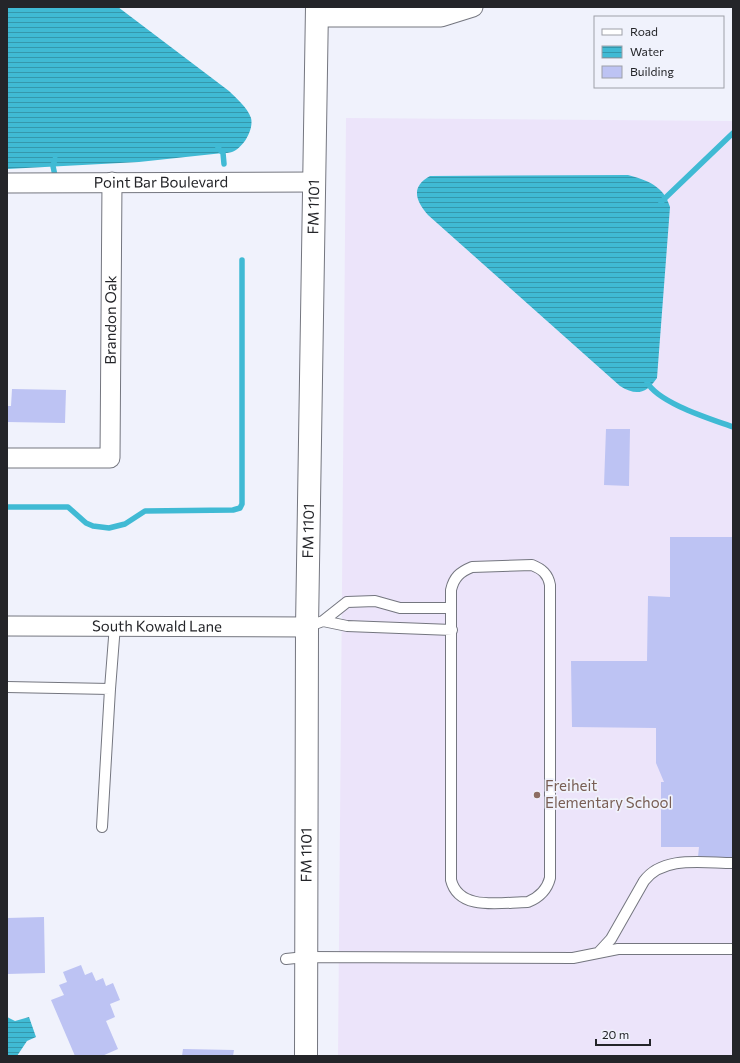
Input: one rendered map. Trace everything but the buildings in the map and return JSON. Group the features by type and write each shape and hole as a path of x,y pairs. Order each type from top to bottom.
{"main road":[{"name":"FM 1101","path":"306,1056 296,958 315,624 315,182 317,12"}],"street":[{"path":"317,12 441,17 473,7"},
{"name":"Brandon Oak","path":"7,458 110,458 112,182"},
{"name":"Point Bar Boulevard","path":"7,183 315,182"},
{"name":"South Kowald Lane","path":"7,626 315,624"}],"lane":[{"path":"532,565 544,572 549,578 550,878 548,885 543,892 536,899 528,902 472,902 464,899 454,888 452,880 452,630 451,608 453,582 463,570 472,567 532,565"},
{"path":"315,624 348,602 375,602 400,608 451,608"},
{"path":"315,624 452,630"},
{"path":"102,827 115,626"},
{"path":"7,687 110,689"},
{"path":"599,952 610,939 646,878 656,870 670,864 733,863"},
{"path":"296,958 573,958 599,952 628,949 733,949"}],"shaded area":[{"name":"Freiheit Elementary School","path":"346,118 733,121 733,1056 338,1056"}],"water":[{"path":"7,7 118,7 229,91 238,100 247,110 251,118 251,128 247,138 240,147 228,153 139,162 7,169"},
{"path":"628,175 642,179 654,185 664,194 670,207 657,378 649,387 640,392 631,391 620,386 428,215 420,205 417,194 417,189 424,180 430,176"},
{"path":"7,1017 15,1021 29,1017 36,1037 27,1041 17,1056 7,1056"}],"waterway":[{"path":"661,202 733,133"},
{"path":"218,148 223,153 224,164"},
{"path":"55,159 53,166 55,176"},
{"path":"7,507 68,507 86,523 93,526 109,528 125,524 145,511 233,510 240,508 242,504 242,260"},
{"path":"647,382 653,390 673,403 699,415 733,427"}],"place":[{"name":"Freiheit Elementary School","path":"537,795"}]}
